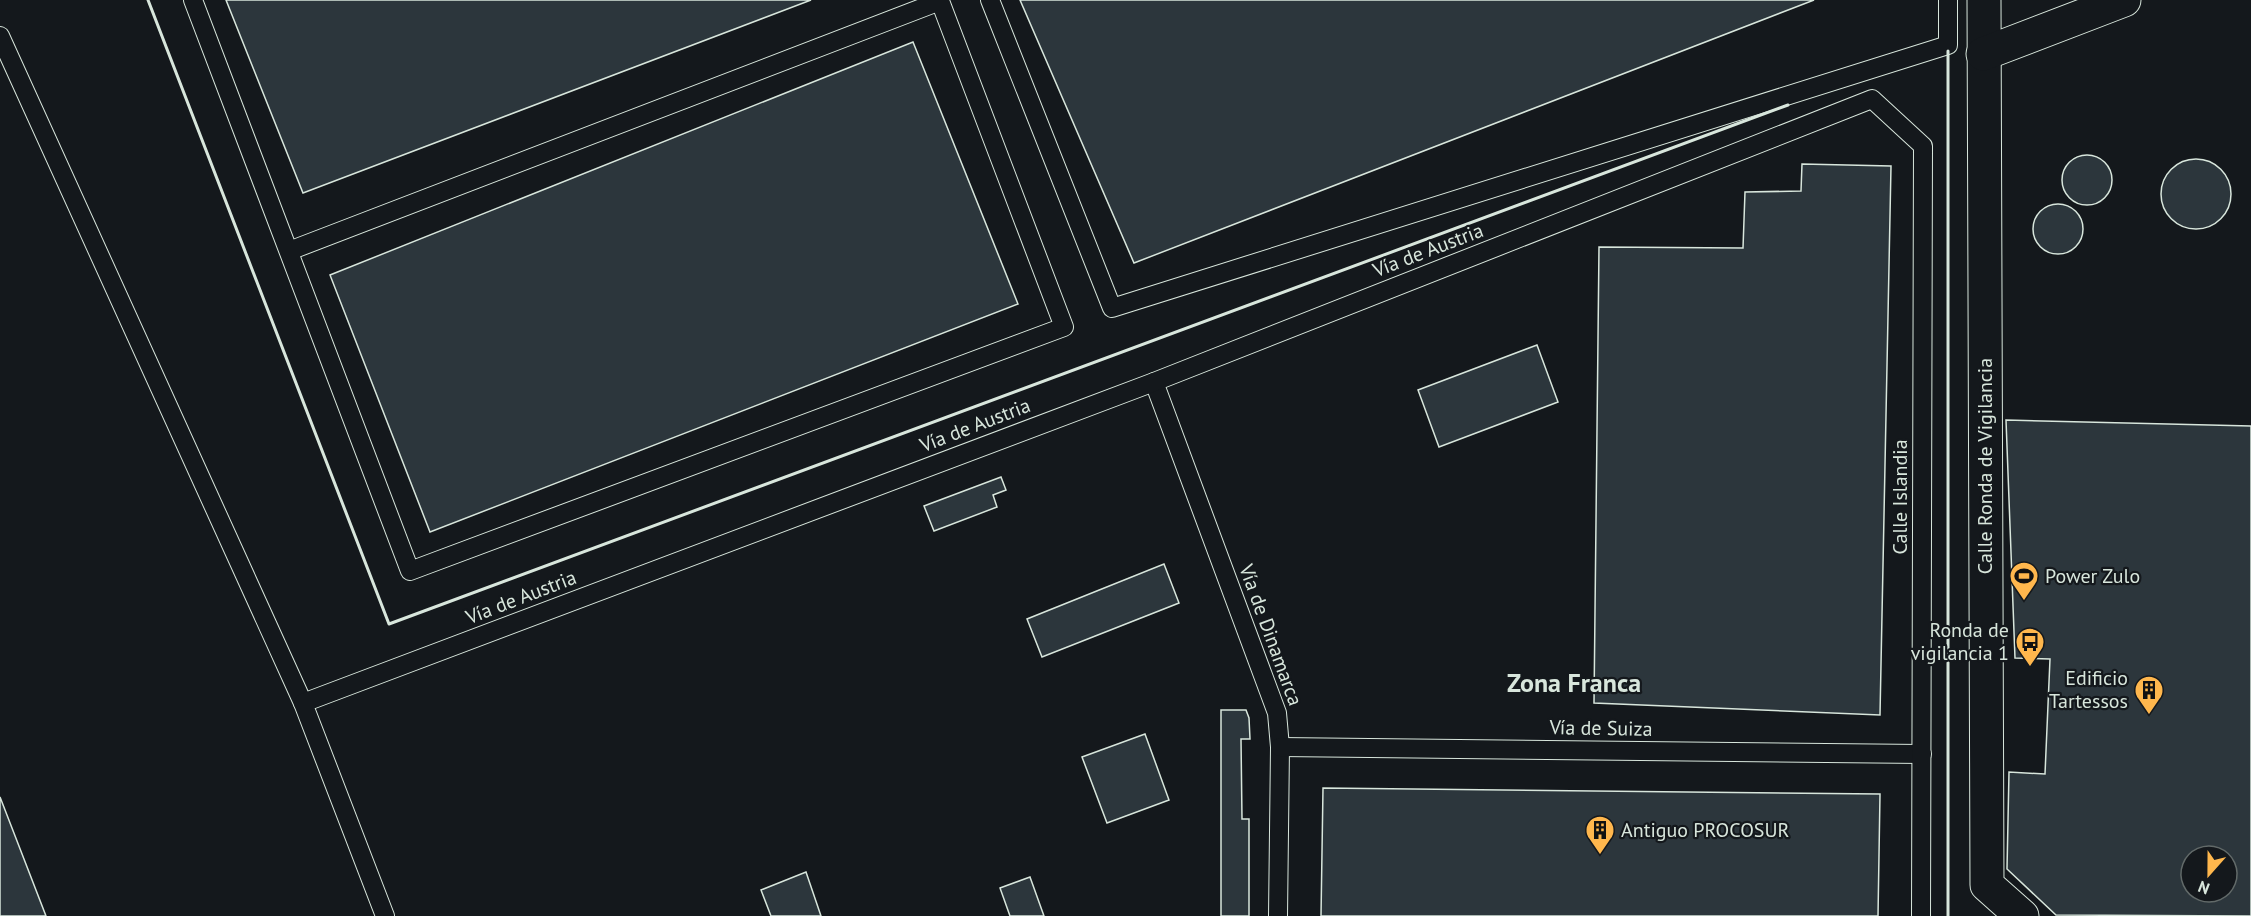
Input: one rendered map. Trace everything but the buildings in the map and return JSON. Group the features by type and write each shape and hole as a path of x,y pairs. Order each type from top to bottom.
{"street":[{"name":"Calle Ronda de Vigilancia","path":"1984,0 1988,885 2022,916"},
{"path":"1983,54 2124,0"}],"lane":[{"path":"193,0 410,571 1064,327 940,1 289,251"},
{"path":"990,0 1112,308 1948,45 1948,0"},
{"path":"0,36 303,703 385,916"},
{"name":"Vía de Austria","path":"303,703 1154,382 1872,99"},
{"name":"Calle Islandia","path":"1872,99 1923,146 1921,916"},
{"name":"Vía de Dinamarca","path":"1154,382 1277,713 1280,747 1278,916"},
{"name":"Vía de Suiza","path":"1280,747 1922,754"}],"wall":[{"path":"148,0 389,624 1788,105"},
{"path":"1948,51 1948,916"}],"place":[{"name":"Power Zulo","path":"2024,602"},
{"name":"Ronda de vigilancia 1","path":"2030,668"},
{"name":"Edificio Tartessos","path":"2149,716"},
{"name":"Antiguo PROCOSUR","path":"1600,856"}],"district":[{"name":"Zona Franca","path":"1574,683"}]}
